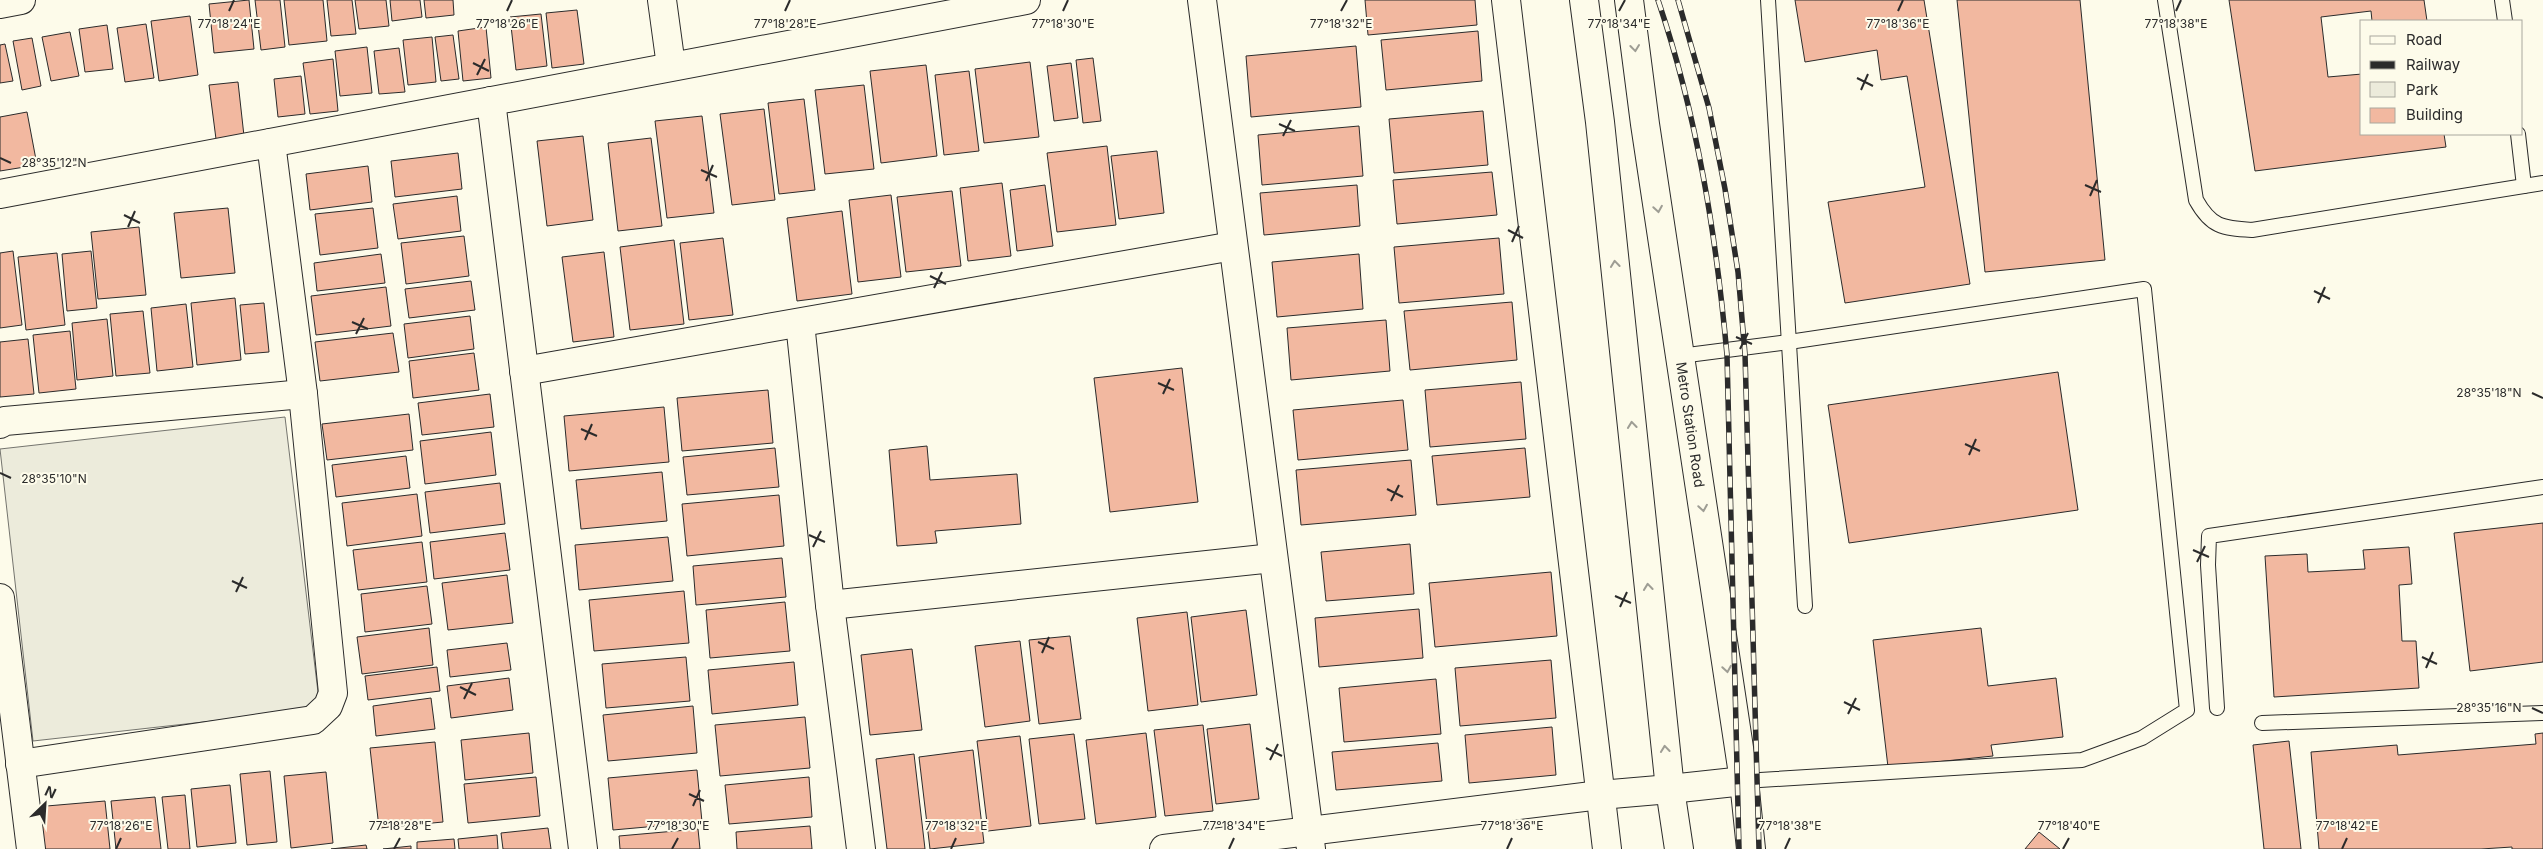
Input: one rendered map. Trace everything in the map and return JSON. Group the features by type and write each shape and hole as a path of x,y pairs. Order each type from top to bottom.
{"street":[{"path":"0,4 21,0"},
{"path":"662,0 671,66"},
{"path":"0,194 671,66 926,9 1026,0"},
{"path":"1202,0 1310,840"},
{"path":"1506,0 1607,849"},
{"path":"1584,0 1600,122 1670,789 1679,849"},
{"name":"Metro Station Road","path":"1629,0 1645,124 1744,781 1751,849"},
{"path":"491,101 583,849"},
{"path":"20,764 313,720 328,706 333,693 303,394 271,142"},
{"path":"524,372 1233,246"},
{"path":"800,323 830,605 861,849"},
{"path":"0,424 4,421 303,394"},
{"path":"830,605 1273,558"},
{"path":"0,598 31,849"},
{"path":"1164,849 1310,840 1600,795 1744,781"}],"lane":[{"path":"1768,0 1806,606"},
{"path":"2165,0 2196,200 2205,217 2226,228 2252,230 2543,184"},
{"path":"2502,0 2505,20"},
{"path":"2518,135 2524,186"},
{"path":"1680,356 1789,342 2144,289 2187,710 2142,738 2082,760 1744,781"},
{"path":"2216,708 2208,565 2209,536 2543,487"},
{"path":"2262,723 2543,714"}],"green space":[{"path":"285,417 320,709 33,741 0,449"}],"building":[{"path":"249,0 254,49 214,53 209,4"},
{"path":"255,0 280,0 285,47 261,50"},
{"path":"284,0 323,0 327,41 289,45"},
{"path":"327,0 352,0 356,34 331,36"},
{"path":"355,0 386,0 389,26 359,29"},
{"path":"390,0 420,0 422,17 392,21"},
{"path":"424,0 453,0 454,15 426,18"},
{"path":"1365,0 1475,0 1477,25 1368,35"},
{"path":"1795,0 1924,0 1970,284 1845,303 1828,202 1925,187 1907,76 1881,80 1877,50 1805,62"},
{"path":"1957,0 2080,0 2105,260 1985,272"},
{"path":"2229,0 2424,0 2427,20 2372,20 2371,11 2321,17 2328,77 2360,74 2360,135 2444,135 2446,147 2255,171"},
{"path":"577,10 584,64 552,68 546,13"},
{"path":"541,14 547,66 516,70 510,17"},
{"path":"190,16 198,75 159,81 151,21"},
{"path":"146,24 154,78 125,82 117,28"},
{"path":"107,25 113,69 85,72 79,29"},
{"path":"486,27 491,78 463,81 458,31"},
{"path":"1478,31 1482,81 1386,90 1381,40"},
{"path":"70,32 79,76 51,81 42,37"},
{"path":"453,35 459,79 441,81 435,37"},
{"path":"432,37 436,82 408,85 403,40"},
{"path":"32,38 41,86 22,90 13,41"},
{"path":"5,44 13,81 0,83 0,45"},
{"path":"1356,46 1361,107 1251,117 1246,56"},
{"path":"367,47 372,93 340,96 335,51"},
{"path":"399,48 405,92 379,94 374,51"},
{"path":"1093,58 1101,121 1083,123 1076,60"},
{"path":"333,59 338,111 310,114 303,63"},
{"path":"1030,62 1039,137 984,143 975,69"},
{"path":"1071,63 1078,118 1054,121 1047,66"},
{"path":"926,65 937,156 881,163 870,71"},
{"path":"969,71 979,151 944,155 935,75"},
{"path":"301,76 305,114 278,117 274,79"},
{"path":"238,82 244,136 216,139 209,85"},
{"path":"864,85 874,169 825,174 815,90"},
{"path":"804,99 815,190 779,194 768,103"},
{"path":"764,109 775,200 732,205 720,114"},
{"path":"1483,111 1488,165 1394,173 1389,119"},
{"path":"27,112 37,165 0,171 0,117"},
{"path":"702,116 714,213 667,218 655,121"},
{"path":"1359,126 1363,176 1262,185 1258,135"},
{"path":"583,136 593,220 547,226 537,141"},
{"path":"651,138 662,226 618,231 608,143"},
{"path":"1107,146 1116,225 1057,232 1047,153"},
{"path":"1157,151 1164,213 1119,219 1111,156"},
{"path":"458,153 462,189 395,197 391,161"},
{"path":"368,166 372,202 310,210 306,174"},
{"path":"1492,172 1497,215 1397,224 1393,180"},
{"path":"1002,183 1011,256 968,261 960,188"},
{"path":"1045,185 1053,246 1017,251 1010,190"},
{"path":"1357,185 1360,226 1264,235 1260,193"},
{"path":"952,191 961,266 906,272 897,197"},
{"path":"891,195 901,277 858,282 849,200"},
{"path":"457,196 461,231 398,239 393,204"},
{"path":"228,208 235,273 181,278 174,213"},
{"path":"373,208 378,248 320,255 315,214"},
{"path":"842,211 852,294 797,301 787,218"},
{"path":"139,227 146,295 98,299 91,232"},
{"path":"464,236 469,276 406,284 401,243"},
{"path":"723,238 733,315 689,320 680,243"},
{"path":"1499,238 1504,294 1399,303 1394,247"},
{"path":"674,240 684,324 630,330 620,247"},
{"path":"13,251 22,325 0,328 0,253"},
{"path":"91,251 97,308 67,311 62,254"},
{"path":"604,252 614,337 573,342 562,257"},
{"path":"57,253 65,325 26,330 18,257"},
{"path":"381,254 385,283 317,291 314,263"},
{"path":"1359,254 1363,309 1277,317 1272,262"},
{"path":"471,281 475,310 409,318 405,289"},
{"path":"386,287 391,326 316,335 311,296"},
{"path":"235,298 241,360 197,365 191,303"},
{"path":"1512,302 1517,360 1410,370 1404,311"},
{"path":"264,303 269,352 245,354 240,305"},
{"path":"186,304 193,367 157,371 151,308"},
{"path":"143,311 150,373 116,376 110,314"},
{"path":"470,316 474,349 408,358 404,324"},
{"path":"107,319 113,376 77,380 72,323"},
{"path":"1386,320 1390,371 1291,380 1287,328"},
{"path":"70,331 76,389 39,393 33,335"},
{"path":"393,333 399,372 320,381 315,342"},
{"path":"28,339 34,394 0,397 0,342"},
{"path":"474,353 479,390 413,398 409,361"},
{"path":"1182,368 1198,502 1110,512 1094,378"},
{"path":"2058,372 2078,510 1849,543 1828,405"},
{"path":"1521,382 1526,439 1430,447 1425,390"},
{"path":"768,390 773,443 682,451 677,398"},
{"path":"490,394 494,427 422,435 418,403"},
{"path":"1403,400 1408,450 1298,460 1293,410"},
{"path":"664,407 669,462 569,471 564,416"},
{"path":"409,414 413,450 327,460 322,424"},
{"path":"491,432 496,475 425,484 420,441"},
{"path":"927,446 930,480 1017,474 1021,524 935,531 937,543 897,546 889,450"},
{"path":"775,448 779,487 687,495 683,457"},
{"path":"1525,448 1530,497 1437,505 1432,456"},
{"path":"406,456 410,488 336,497 332,465"},
{"path":"1411,460 1416,515 1301,525 1296,470"},
{"path":"662,472 667,521 581,529 576,480"},
{"path":"500,483 505,524 430,533 425,492"},
{"path":"417,494 422,536 347,546 342,503"},
{"path":"779,495 784,546 687,556 682,504"},
{"path":"2543,523 2543,662 2470,671 2454,533"},
{"path":"505,533 510,570 434,579 430,542"},
{"path":"668,537 673,581 579,590 575,545"},
{"path":"422,542 427,582 358,590 353,550"},
{"path":"1410,544 1414,594 1326,601 1321,552"},
{"path":"2409,547 2412,584 2399,585 2402,641 2416,641 2419,688 2274,697 2265,556 2307,554 2308,572 2365,569 2363,550"},
{"path":"782,558 786,597 696,605 693,566"},
{"path":"1551,572 1557,636 1435,647 1429,583"},
{"path":"507,575 513,623 448,630 442,583"},
{"path":"427,586 432,624 365,632 361,594"},
{"path":"684,591 689,643 594,651 589,600"},
{"path":"785,602 790,651 710,658 706,610"},
{"path":"1419,609 1423,658 1319,667 1315,618"},
{"path":"1246,610 1257,695 1201,702 1191,617"},
{"path":"1187,612 1198,705 1148,711 1137,618"},
{"path":"429,628 433,665 362,674 357,637"},
{"path":"1981,628 1988,686 2056,678 2063,737 1991,745 1993,756 1888,767 1873,640"},
{"path":"1070,636 1081,719 1039,724 1029,640"},
{"path":"1020,641 1030,721 985,727 975,646"},
{"path":"507,643 511,670 450,677 447,650"},
{"path":"912,649 922,730 870,735 861,655"},
{"path":"686,657 690,701 606,708 602,664"},
{"path":"1551,660 1556,718 1460,726 1455,668"},
{"path":"794,662 798,705 712,714 708,670"},
{"path":"437,667 440,691 368,700 365,676"},
{"path":"509,678 513,710 451,718 447,686"},
{"path":"1436,679 1441,734 1344,742 1339,688"},
{"path":"431,698 435,729 376,736 373,706"},
{"path":"693,706 697,753 608,761 603,715"},
{"path":"805,717 810,768 720,776 715,725"},
{"path":"1250,724 1259,799 1216,804 1207,729"},
{"path":"1203,725 1213,811 1165,816 1154,730"},
{"path":"1552,727 1556,775 1469,783 1465,735"},
{"path":"529,733 533,773 465,780 461,740"},
{"path":"1146,733 1156,817 1096,824 1086,740"},
{"path":"2543,733 2543,849 2512,849 2512,847 2481,849 2319,849 2311,752 2397,745 2398,755 2536,744 2535,734"},
{"path":"1074,734 1085,819 1039,824 1029,739"},
{"path":"1020,736 1031,826 988,831 977,741"},
{"path":"2289,741 2301,849 2264,849 2253,745"},
{"path":"435,742 443,822 379,828 370,748"},
{"path":"1438,743 1442,781 1336,790 1332,752"},
{"path":"973,750 984,843 930,849 919,757"},
{"path":"914,754 925,849 887,849 876,759"},
{"path":"697,770 702,822 613,830 608,778"},
{"path":"270,771 277,842 247,845 240,774"},
{"path":"326,772 333,843 291,848 284,776"},
{"path":"536,777 540,816 468,823 464,784"},
{"path":"809,777 812,817 729,824 725,785"},
{"path":"230,785 236,843 197,847 191,789"},
{"path":"185,795 190,849 168,849 162,797"},
{"path":"155,797 161,849 116,849 111,801"},
{"path":"105,801 110,849 39,849 35,807"},
{"path":"810,826 812,849 737,849 736,832"},
{"path":"548,828 551,849 503,849 501,833"},
{"path":"698,829 700,849 620,849 619,836"},
{"path":"2039,832 2060,849 2025,849"},
{"path":"497,835 498,849 459,849 458,839"},
{"path":"454,839 455,849 417,849 417,842"},
{"path":"366,845 367,849 331,849"},
{"path":"411,846 411,849 383,849"}],"railway":[{"path":"1658,0 1684,87 1703,175 1711,220 1727,355 1739,849"},
{"path":"1678,0 1709,108 1725,189 1738,272 1745,354 1759,849"}]}
